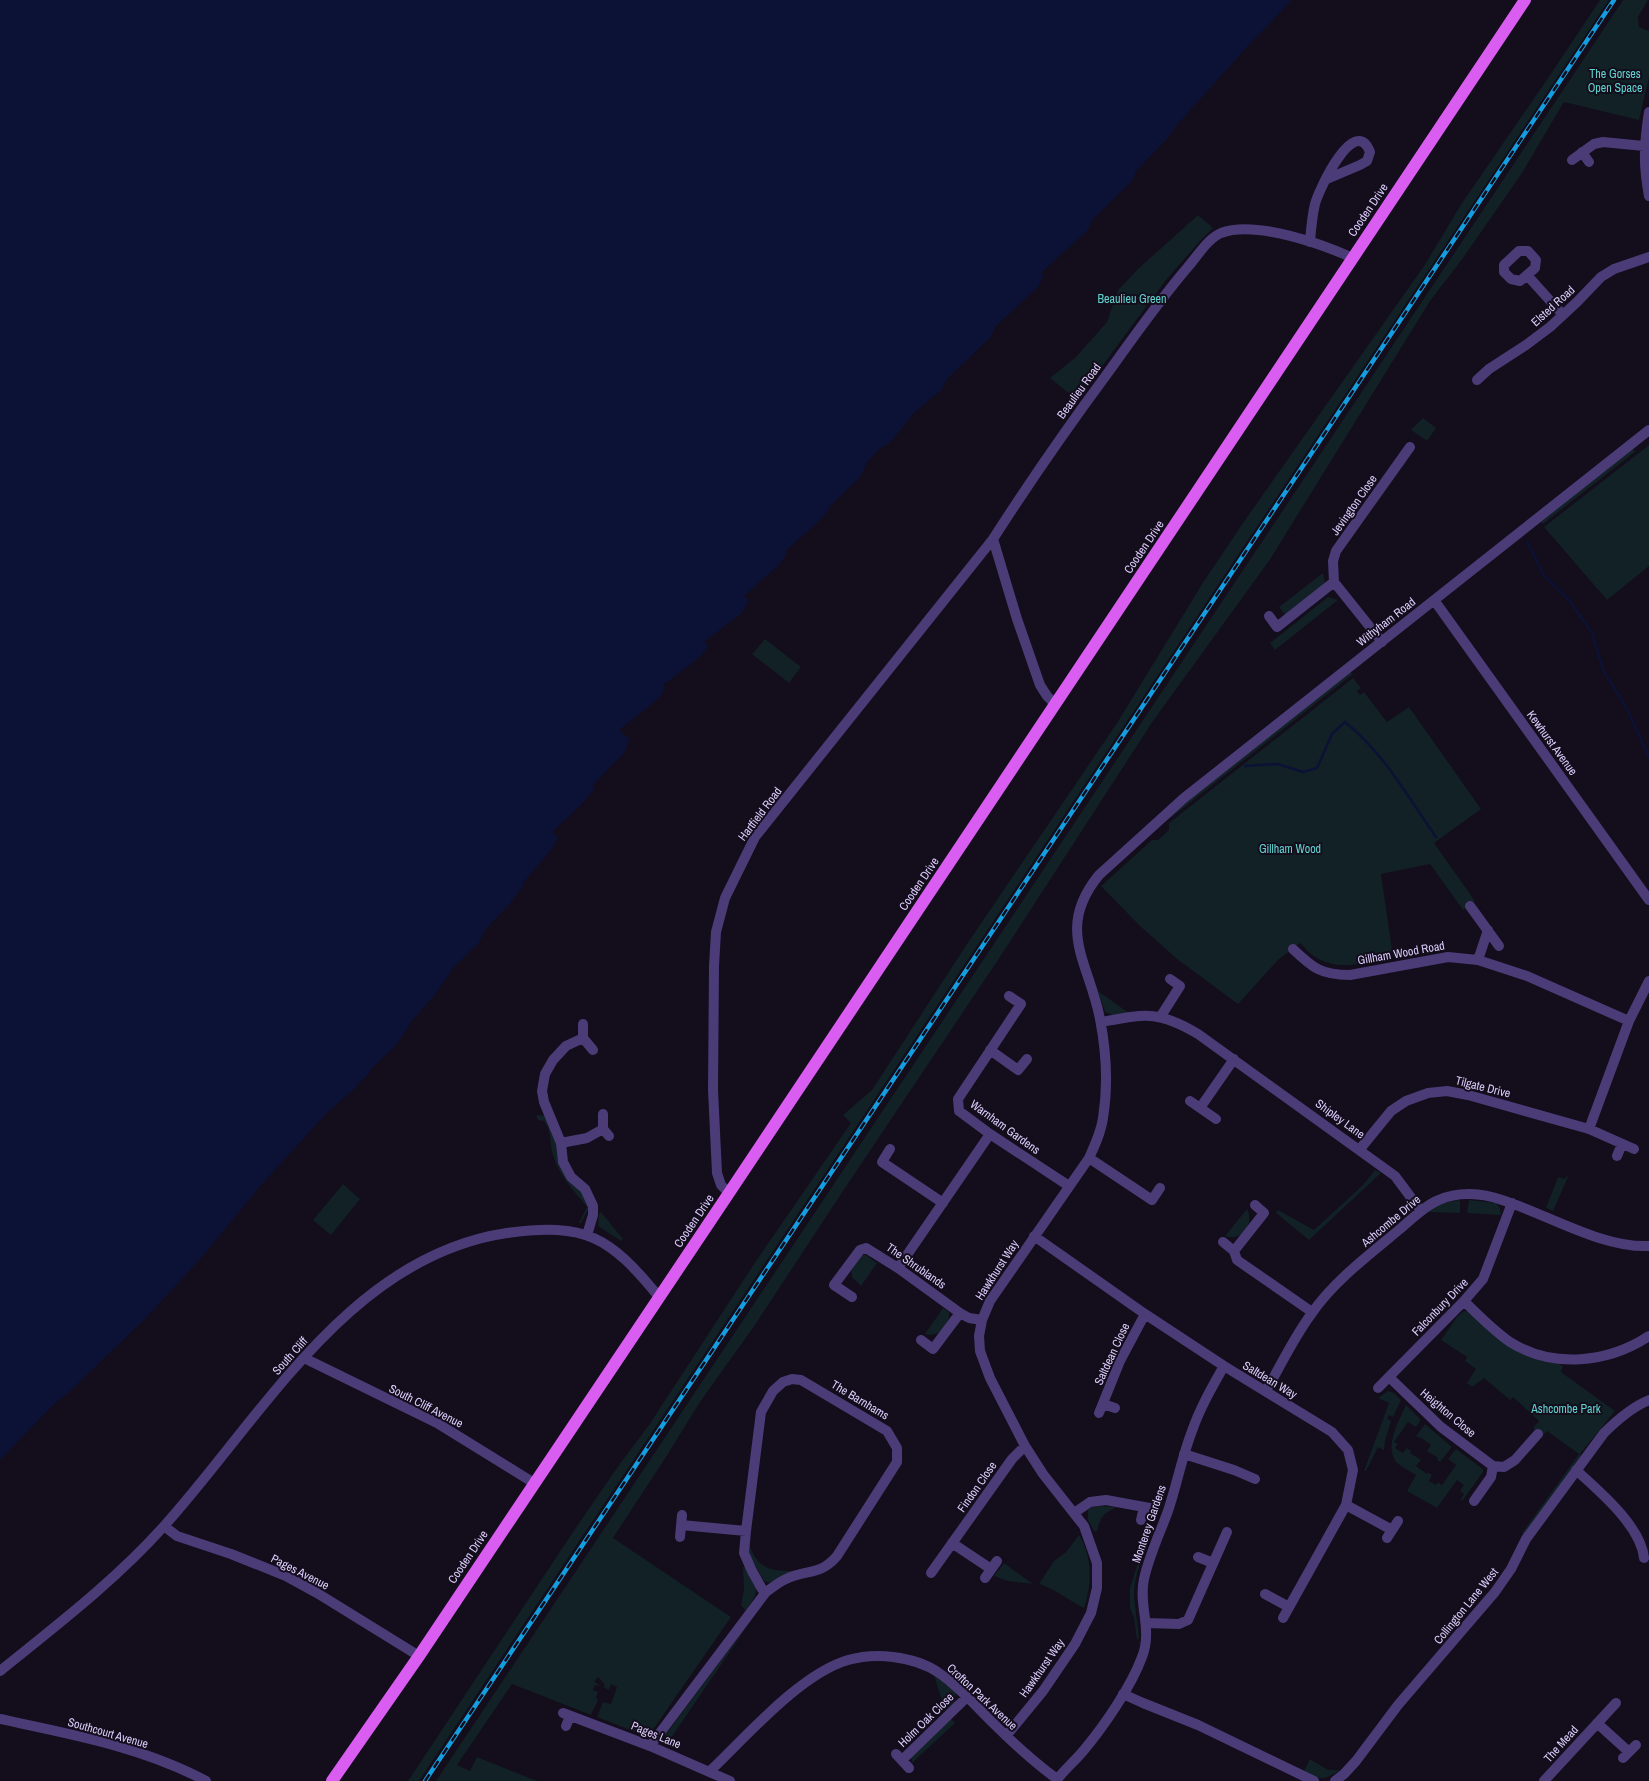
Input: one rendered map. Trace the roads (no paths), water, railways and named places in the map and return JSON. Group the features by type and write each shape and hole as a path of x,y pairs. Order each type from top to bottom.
{"main road":[{"name":"Cooden Drive","path":"332,1781 419,1656 1525,0"}],"street":[{"path":"1649,112 1644,146 1644,171 1649,196"},
{"path":"1572,160 1594,144 1603,142 1644,146"},
{"path":"1582,152 1589,162"},
{"path":"1310,242 1316,202 1327,179"},
{"name":"Beaulieu Road","path":"993,539 1078,412 1172,286 1218,235 1224,232 1242,231 1284,235 1310,242 1353,258"},
{"name":"Elsted Road","path":"1476,380 1489,369 1526,345 1563,315 1601,277 1614,269 1649,257"},
{"path":"1527,275 1563,315"},
{"name":"Withyham Road","path":"1141,837 1184,798 1649,430"},
{"name":"Jevington Close","path":"1334,582 1333,560 1336,551 1410,447"},
{"path":"993,539 1017,619 1040,685 1055,704"},
{"name":"Hartfield Road","path":"729,1193 721,1185 717,1173 712,1090 716,932 725,898 755,837 993,539"},
{"path":"1269,616 1277,627 1334,582 1382,642"},
{"name":"Kewhurst Avenue","path":"1434,600 1649,900"},
{"name":"Hawkhurst Way","path":"1006,1736 1043,1691 1075,1644 1091,1612 1097,1588 1097,1563 1084,1526 1043,1474 1025,1446 990,1378 980,1351 979,1336 982,1320 990,1301 1089,1158 1098,1138 1103,1119 1105,1090 1101,1022 1078,946 1076,931 1078,916 1082,901 1090,887 1100,875 1141,837"},
{"path":"1470,906 1499,946"},
{"path":"1478,960 1488,930"},
{"name":"Gillham Wood Road","path":"1293,949 1311,967 1336,975 1350,975 1448,957 1478,960 1527,976 1629,1021"},
{"path":"1161,1016 1180,986 1170,979"},
{"path":"1589,1129 1629,1021 1649,981"},
{"name":"Warnham Gardens","path":"1009,996 1021,1004 958,1099 959,1111 990,1134 1069,1186"},
{"name":"Shipley Lane","path":"1101,1022 1145,1015 1161,1016 1186,1026 1395,1176 1421,1211"},
{"path":"583,1024 583,1038 593,1050"},
{"path":"583,1038 566,1046 553,1060 545,1074 542,1091 544,1102 561,1143 563,1162 571,1177 585,1189 593,1206 593,1215 586,1235"},
{"path":"990,1050 1018,1070 1027,1059"},
{"path":"1200,1108 1234,1059"},
{"name":"Tilgate Drive","path":"1360,1150 1391,1110 1406,1101 1428,1092 1447,1091 1468,1095 1589,1129 1634,1149"},
{"path":"1190,1101 1216,1119"},
{"path":"561,1143 606,1132 603,1114"},
{"path":"898,1268 990,1134"},
{"path":"1617,1156 1622,1144"},
{"path":"890,1149 882,1162 942,1203"},
{"path":"1089,1158 1152,1200 1160,1188"},
{"name":"Ashcombe Drive","path":"1266,1391 1312,1312 1337,1285 1421,1211 1437,1200 1449,1196 1484,1195 1512,1203 1605,1240 1649,1246"},
{"name":"Falconbury Drive","path":"1378,1388 1484,1279 1512,1203"},
{"path":"1234,1251 1264,1213 1255,1205"},
{"name":"South Cliff","path":"0,1671 116,1574 164,1526 304,1358 347,1315 390,1280 447,1248 478,1238 530,1230 557,1230 586,1235 603,1242 630,1262 659,1297"},
{"name":"Saltdean Way","path":"1034,1236 1145,1314 1224,1366 1332,1432 1348,1450 1353,1470 1346,1504 1283,1618"},
{"path":"1223,1242 1234,1251 1237,1260 1312,1312"},
{"name":"The Shrublands","path":"852,1297 834,1285 860,1250 866,1248 898,1268 960,1313 969,1318 982,1320"},
{"path":"1464,1301 1510,1342 1530,1352 1551,1358 1581,1360 1608,1354 1636,1344 1649,1336"},
{"path":"921,1340 934,1349 960,1313"},
{"name":"Saltdean Close","path":"1115,1408 1101,1409 1120,1361 1145,1314"},
{"name":"South Cliff Avenue","path":"304,1358 437,1423 534,1483"},
{"name":"Monterey Gardens","path":"1123,1694 1146,1645 1147,1623 1142,1592 1144,1577 1168,1509 1191,1432 1224,1366"},
{"name":"Heighton Close","path":"1389,1377 1441,1427 1493,1466"},
{"name":"The Barnhams","path":"650,1746 766,1592 787,1578 822,1569 829,1565 837,1556 897,1462 897,1448 888,1431 801,1380 792,1379 784,1382 773,1391 761,1412 744,1553 762,1589 766,1592"},
{"name":"Collington Lane West","path":"1335,1781 1356,1761 1398,1705 1495,1592 1511,1569 1526,1539 1604,1433 1641,1403 1649,1400"},
{"path":"1474,1501 1491,1477 1493,1466 1504,1467 1514,1460 1538,1434"},
{"name":"Findon Close","path":"931,1573 1012,1459 1025,1446"},
{"path":"1184,1454 1247,1480"},
{"path":"1576,1470 1617,1510 1640,1540 1645,1551"},
{"path":"1074,1513 1090,1502 1106,1500 1154,1509"},
{"path":"1346,1504 1389,1534 1398,1521"},
{"path":"1141,1520 1144,1507"},
{"path":"680,1537 681,1520 746,1531"},
{"name":"Pages Avenue","path":"164,1526 177,1536 231,1554 286,1576 419,1656"},
{"path":"1147,1623 1180,1624 1188,1620 1227,1532"},
{"path":"952,1543 991,1569"},
{"path":"1198,1557 1212,1563"},
{"path":"1265,1594 1289,1607"},
{"name":"Crofton Park Avenue","path":"710,1771 782,1701 808,1681 848,1660 877,1655 914,1660 939,1673 1056,1780"},
{"path":"1056,1780 1085,1748 1123,1694 1198,1725 1314,1781"},
{"name":"Holm Oak Close","path":"902,1761 967,1697"},
{"name":"The Mead","path":"1544,1781 1616,1703"},
{"name":"Pages Lane","path":"566,1718 650,1746 730,1781"},
{"name":"Southcourt Avenue","path":"0,1719 94,1739 181,1768 206,1781"},
{"name":"The Mead","path":"1597,1723 1630,1752"}],"water":[{"path":"0,0 1292,0 1247,47 1176,126 1167,139 1137,170 1132,181 1093,219 1087,231 1041,273 1044,275 1038,287 995,327 991,337 947,379 941,390 913,414 890,443 880,448 865,465 859,478 828,508 829,510 819,521 785,552 787,554 778,566 744,596 749,601 742,613 704,642 709,646 699,658 663,685 665,688 660,697 619,730 629,739 625,752 592,786 595,788 581,805 552,832 558,837 552,849 523,883 524,885 508,906 485,930 479,943 454,967 435,995 409,1024 396,1045 369,1071 353,1090 325,1115 262,1184 202,1257 144,1320 67,1394 53,1405 0,1460"}],"waterway":[{"path":"1527,541 1543,574 1569,600 1592,633 1603,670 1626,707 1649,757"},
{"path":"1245,766 1278,764 1303,772 1317,768 1332,734 1345,722 1359,734 1383,761 1436,837"}],"railway":[{"path":"425,1781 1614,0"}],"park label":[{"name":"The Gorses Open Space","path":"1615,81"},
{"name":"Beaulieu Green","path":"1132,299"},
{"name":"Gillham Wood","path":"1290,849"},
{"name":"Ashcombe Park","path":"1566,1409"}]}
